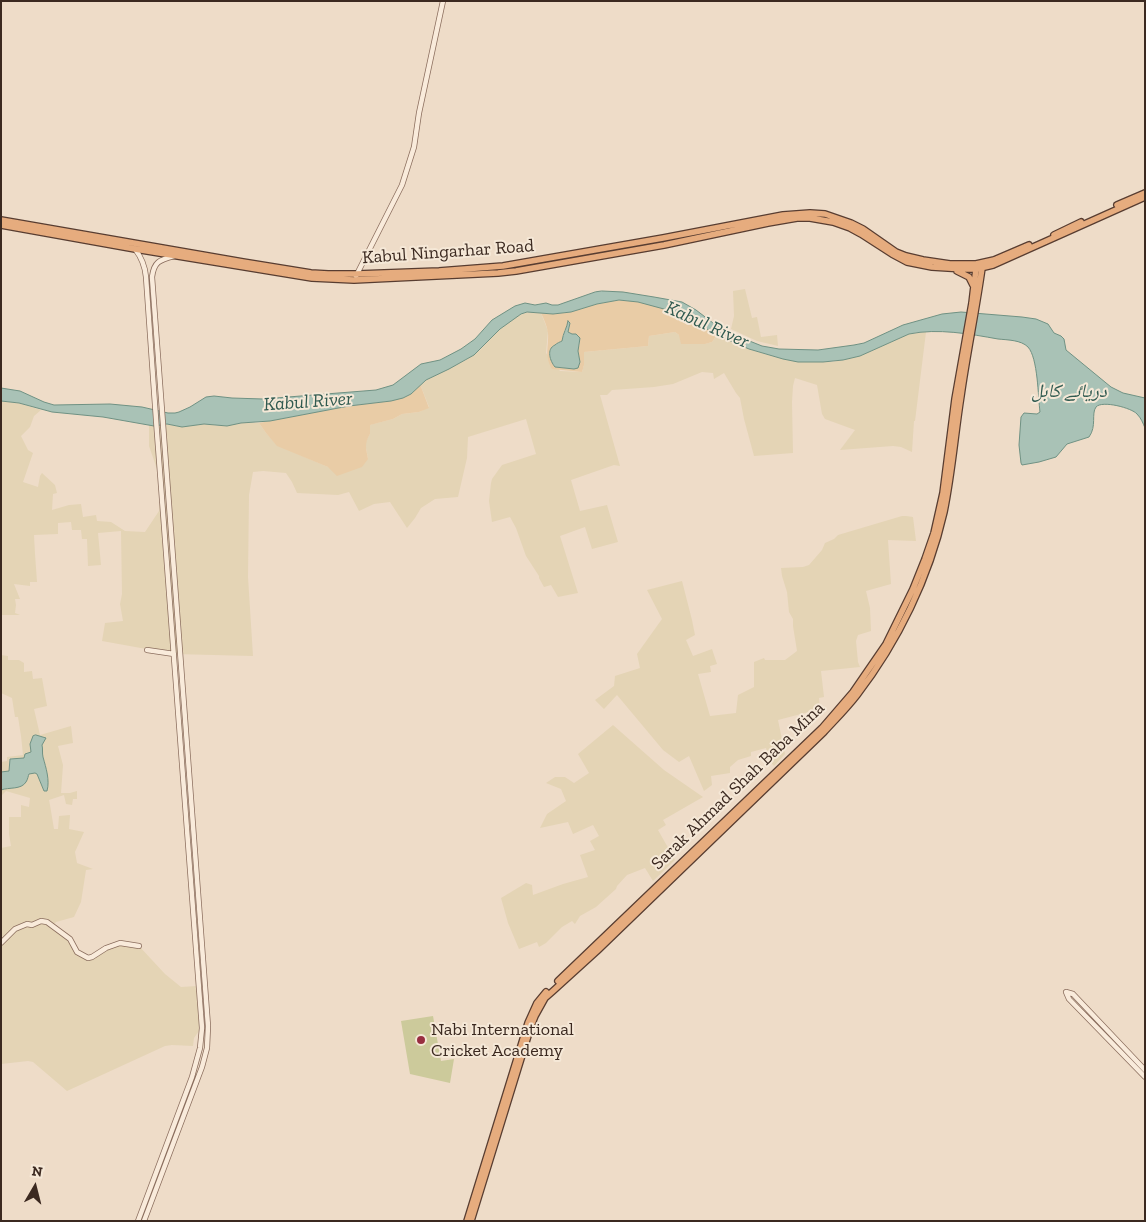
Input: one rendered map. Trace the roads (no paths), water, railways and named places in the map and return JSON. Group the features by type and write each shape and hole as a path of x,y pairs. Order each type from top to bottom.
{"highway":[{"path":"1044,241 1145,193"},
{"path":"950,269 979,266 1044,241 1145,197"},
{"name":"Kabul Ningarhar Road","path":"1,225 312,278 355,277 503,266 606,252 783,215 810,213 825,214 863,229 892,254 907,262 950,269"},
{"name":"Kabul Ningarhar Road","path":"1,220 311,273 355,277"},
{"name":"Kabul Ningarhar Road","path":"874,239 896,252 914,258 950,264 979,266"},
{"path":"973,287 979,266"},
{"path":"471,1221 531,1026 546,998 834,722 856,696 889,647 934,556 948,492 979,266"},
{"path":"950,269 969,276 973,287 974,303"},
{"name":"Sarak Ahmad Shah Baba Mina","path":"466,1221 521,1042 537,1003 551,987 822,728 853,692 876,659 904,610 923,557 934,533 943,493 955,398 968,339"}],"street":[{"path":"355,277 402,185 414,147 444,1"},
{"path":"135,249 142,258 146,277 156,434 202,1028 200,1048 192,1077 138,1221"},
{"path":"144,1221 202,1067 207,1048 208,1026 152,277 153,268 158,262 164,258 175,256"},
{"path":"165,538 171,537"},
{"path":"147,650 174,654"},
{"path":"1,943 15,929 41,921 46,922 70,939 77,952 88,958 120,943 139,946"},
{"path":"1145,1070 1074,994 1066,992 1069,999 1145,1077"}],"water":[{"path":"602,291 623,292 682,302 732,334 762,346 779,349 818,350 864,343 903,325 942,314 961,312 1036,319 1048,324 1054,333 1064,339 1066,350 1111,387 1123,393 1145,398 1145,428 1140,417 1129,409 1104,404 1099,405 1095,410 1093,429 1089,437 1067,444 1056,457 1022,465 1019,445 1021,417 1024,413 1037,414 1040,412 1034,360 1028,347 1022,343 954,332 920,332 909,334 860,356 823,362 798,362 749,349 717,335 684,315 638,302 619,300 571,312 553,314 527,312 521,314 500,329 474,355 426,380 411,394 403,398 270,421 227,426 204,424 182,427 167,424 154,426 103,417 52,412 19,403 1,401 1,388 20,391 54,405 110,404 175,413 190,407 206,397 214,396 263,399 376,390 393,385 421,364 440,360 461,349 475,339 492,320 515,306 525,303 558,305"},
{"path":"568,321 570,323 568,332 576,334 580,338 578,351 580,362 578,368 574,369 555,367 550,355 550,349 562,341"},
{"path":"33,736 46,738 42,745 48,778 47,791 44,791 35,773 29,774 24,785 1,790 1,772 9,771 10,759 24,758 25,754 31,752 30,744"}],"place":[{"name":"Nabi International Cricket Academy","path":"421,1040"}],"water label":[{"name":"Kabul River","path":"707,325"},
{"name":"دریائے کابل","path":"1069,392"},
{"name":"Kabul River","path":"308,402"}]}
